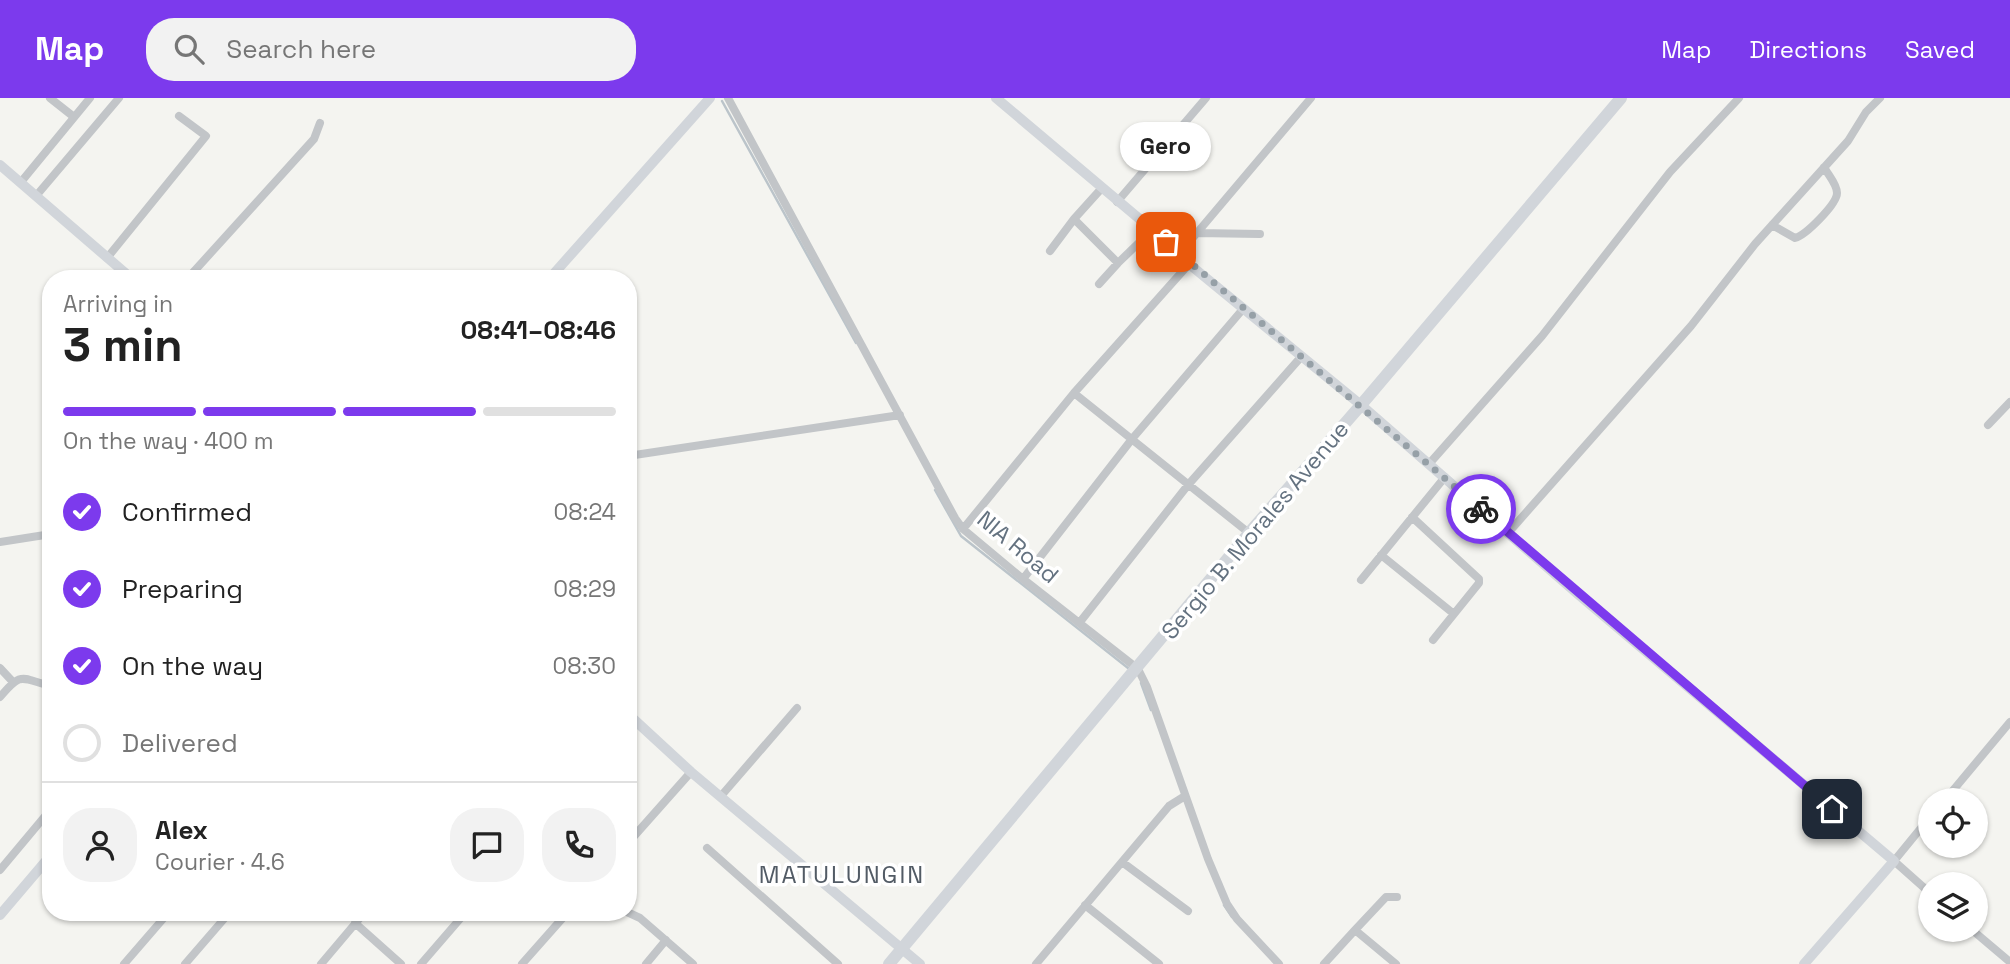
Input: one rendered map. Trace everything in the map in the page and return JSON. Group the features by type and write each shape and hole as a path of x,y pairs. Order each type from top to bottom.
{"main road":[{"name":"Sergio B. Morales Avenue","path":"889,964 1249,533 1621,98"}],"street":[{"path":"50,98 74,117"},
{"path":"21,182 90,98"},
{"path":"36,196 119,98"},
{"path":"557,270 710,98"},
{"name":"NIA Road","path":"728,98 948,506 964,529 1138,669 1147,687 1182,798 1227,904 1237,919 1279,964"},
{"path":"996,98 1180,253 1189,264 1361,405 1918,882"},
{"path":"1118,202 1206,98"},
{"path":"1180,253 1311,98"},
{"path":"1429,464 1542,337 1670,172 1739,98"},
{"path":"1508,533 1691,326 1772,225 1848,141 1866,112 1880,98"},
{"path":"107,258 206,136 179,116"},
{"path":"194,270 314,139 320,124"},
{"path":"0,165 121,270"},
{"path":"1772,225 1795,238 1804,234 1815,223 1837,195 1824,167"},
{"path":"1050,251 1101,189"},
{"path":"1074,219 1118,262"},
{"path":"1100,284 1118,262 1152,230"},
{"path":"1197,233 1260,234"},
{"path":"964,529 1074,393 1189,264"},
{"path":"1023,579 1132,439 1243,309"},
{"path":"1080,622 1188,485 1301,357"},
{"path":"1074,393 1249,533"},
{"path":"1988,425 2010,402"},
{"path":"637,455 900,415"},
{"path":"1361,580 1445,477"},
{"path":"1412,517 1479,579 1479,583 1433,640"},
{"path":"0,542 42,535"},
{"path":"1381,555 1454,614"},
{"path":"0,668 13,682"},
{"path":"0,697 20,678 42,683"},
{"path":"721,796 797,708"},
{"path":"1955,788 2010,722"},
{"path":"637,725 920,964"},
{"path":"637,833 691,772"},
{"path":"1036,964 1169,806 1182,798"},
{"path":"0,870 42,820"},
{"path":"1804,964 1918,832"},
{"path":"707,848 838,964"},
{"path":"1122,862 1188,911"},
{"path":"0,915 42,866"},
{"path":"1324,964 1386,897 1397,897"},
{"path":"1086,905 1159,964"},
{"path":"637,917 693,964"},
{"path":"124,964 161,921"},
{"path":"185,964 222,921"},
{"path":"421,964 458,921"},
{"path":"522,964 560,921"},
{"path":"321,964 355,923 401,964"},
{"path":"1355,930 1396,964"},
{"path":"646,964 666,940"},
{"path":"1986,942 2010,962"}],"waterway":[{"path":"722,101 856,343"},
{"path":"935,490 961,536 1128,668"},
{"path":"1141,683 1151,710"},
{"path":"1224,905 1232,917"}],"way so far":[{"path":"1166,242 1481,509"}],"place":[{"name":"Gero","path":"1166,242"}],"district":[{"name":"MATULUNGIN","path":"842,875"}],"route":[{"path":"1481,509 1832,809"}]}
